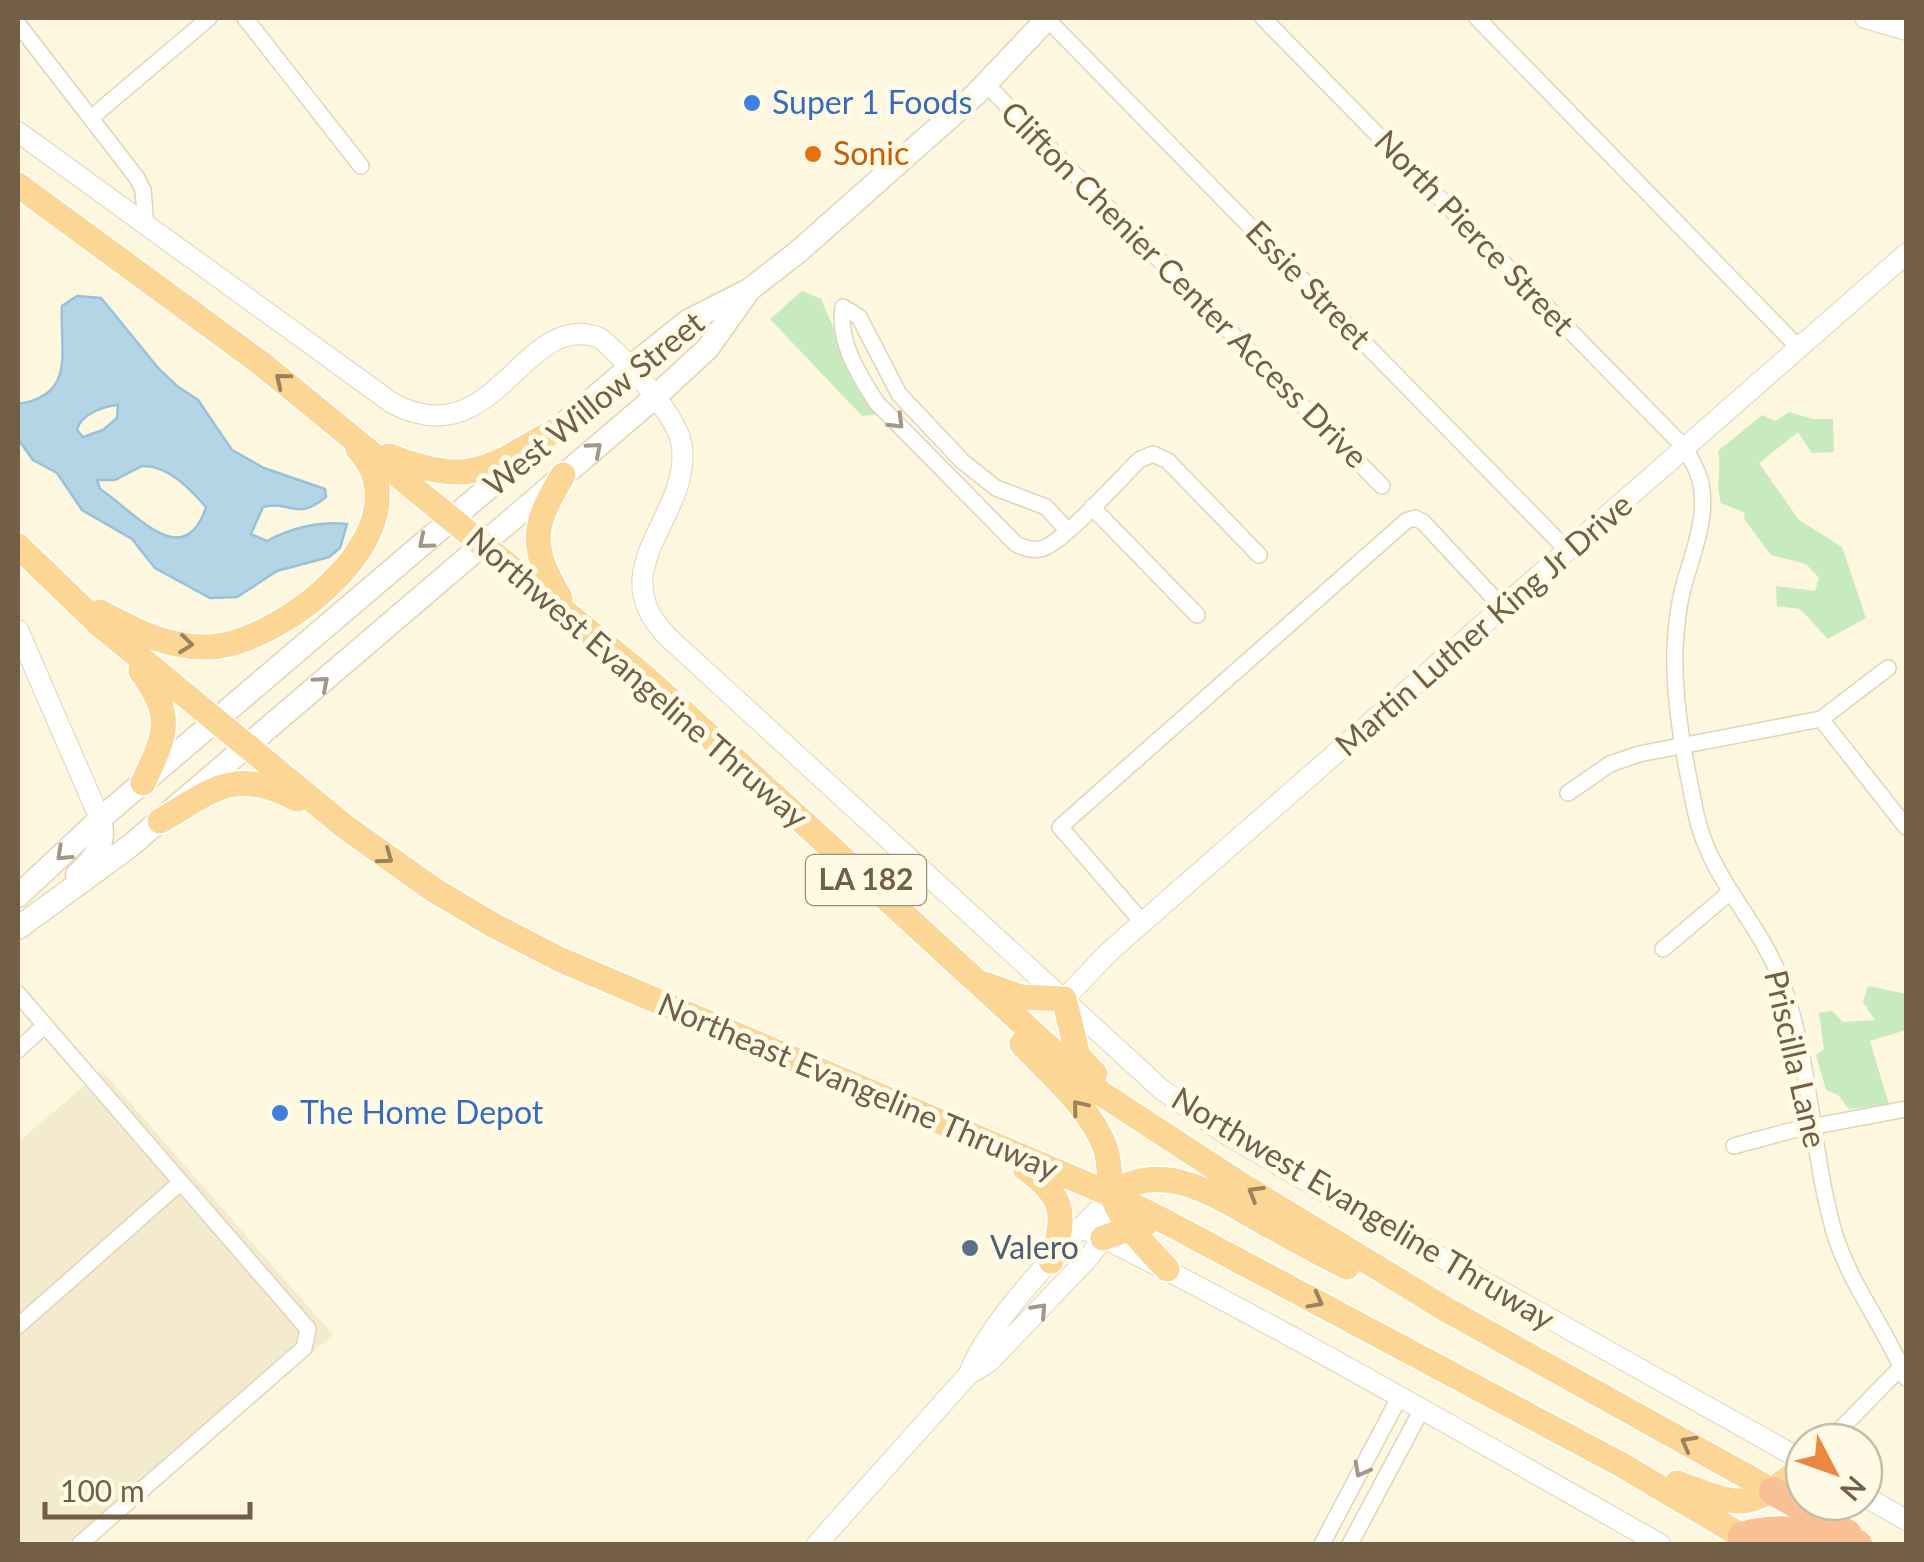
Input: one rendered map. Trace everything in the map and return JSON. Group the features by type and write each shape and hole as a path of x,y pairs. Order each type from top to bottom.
{"highway":[{"name":"Northwest Evangeline Thruway","path":"18,184 262,364 570,615 694,720 1094,1088 1206,1163 1448,1310 1867,1544"},
{"path":"65,594 154,640 176,644 233,643 279,623 358,554 376,518 374,478 366,458 327,416"},
{"path":"366,447 424,470 452,473 484,470 556,430"},
{"path":"564,476 546,504 537,532 540,564 570,615"},
{"name":"Northeast Evangeline Thruway","path":"18,546 65,594 337,820 434,890 493,926 561,960 1168,1222 1620,1464 1745,1542"},
{"path":"121,642 159,696 165,724 143,783"},
{"path":"160,820 220,786 250,781 281,791 337,820"},
{"path":"878,891 1082,1109 1102,1139 1111,1166 1112,1195 1132,1228 1167,1269"},
{"path":"975,981 1021,997 1064,999 1078,1056 1126,1107"},
{"path":"992,1145 1050,1186 1062,1228 1051,1261"},
{"path":"1112,1195 1122,1188 1159,1180 1202,1188 1400,1295 1448,1310"},
{"path":"1092,1233 1168,1222"},
{"path":"1620,1464 1723,1500 1750,1502 1784,1481"},
{"path":"1745,1542 1759,1531 1790,1530 1858,1544"}],"main road":[{"name":"West Willow Street","path":"18,896 100,819 629,368 688,321 749,290 799,251 986,84 1048,18"},
{"name":"West Willow Street","path":"53,905 248,747 654,398 708,348 749,290"},
{"path":"18,928 53,905 102,846 100,819"}],"street":[{"path":"90,118 208,18"},
{"path":"245,18 361,166"},
{"name":"Essie Street","path":"1048,18 1569,552"},
{"name":"North Pierce Street","path":"1263,18 1686,450"},
{"path":"1477,18 1798,347"},
{"path":"1864,18 1906,30"},
{"path":"18,24 137,178 143,190 146,226"},
{"name":"Clifton Chenier Center Access Drive","path":"986,84 1382,486"},
{"name":"Northwest Evangeline Thruway","path":"18,132 392,403 416,414 434,418 463,412 548,344 576,332 600,338 674,422 682,447 680,471 642,572 643,598 660,629 1161,1089 1226,1134 1784,1453"},
{"name":"Martin Luther King Jr Drive","path":"1064,999 1110,952 1906,254"},
{"path":"1067,530 1046,507 996,488 962,460 899,394 858,317 842,307 840,325 877,403 1016,544 1027,549 1046,547 1067,530 1139,460 1153,454 1160,455 1259,556"},
{"path":"867,388 888,376"},
{"name":"Priscilla Lane","path":"1686,450 1699,476 1703,503 1676,636 1684,746 1702,834 1730,893 1750,921 1780,978 1800,1054 1827,1203 1842,1258 1905,1369"},
{"path":"949,475 962,460"},
{"path":"1092,506 1197,616"},
{"path":"1143,923 1060,827 1372,551 1406,522 1420,520 1504,609"},
{"path":"18,630 100,819"},
{"path":"1568,794 1610,764 1639,754 1821,719 1888,668"},
{"path":"1821,719 1906,827"},
{"path":"1663,950 1730,893"},
{"path":"18,994 303,1320 309,1336 304,1348 80,1544"},
{"path":"18,1050 44,1026"},
{"path":"1734,1146 1906,1109"},
{"path":"18,1326 181,1182"},
{"path":"817,1544 969,1374 989,1362 1025,1326 1092,1233 1112,1195"},
{"path":"969,1374 978,1350 1051,1261 1092,1233"},
{"path":"1092,1233 1167,1269 1400,1396 1660,1544"},
{"path":"1849,1422 1905,1369"},
{"path":"1322,1544 1400,1396"},
{"path":"1350,1544 1422,1409"},
{"path":"1884,1507 1906,1520"}],"shaded area":[{"path":"102,1071 333,1335 89,1544 18,1544 18,1142"}],"green space":[{"path":"802,291 821,299 861,392 877,414 862,416 770,319"},
{"path":"1789,412 1813,419 1833,419 1834,452 1812,453 1798,432 1759,463 1799,520 1842,547 1866,618 1828,639 1800,609 1777,606 1776,586 1815,591 1819,578 1806,564 1771,555 1744,519 1745,513 1721,503 1719,495 1718,451 1762,415 1775,421"},
{"path":"1868,986 1906,994 1906,1030 1870,1041 1889,1105 1849,1109 1838,1095 1826,1090 1816,1055 1824,1049 1819,1013 1832,1011 1843,1022 1875,1020 1863,1002"}],"water":[{"path":"77,296 101,298 159,369 198,400 232,450 264,468 325,489 326,497 307,508 263,507 251,534 267,541 306,526 347,524 340,548 329,557 277,571 237,597 210,598 155,568 132,539 82,510 57,473 33,460 18,439 18,404 50,391 61,368 62,306","holes":["118,405 117,418 103,430 83,437 77,430 93,412","142,466 169,474 206,507 196,527 185,536 171,537 157,531 100,489 97,480 115,480"]}],"place":[{"name":"Super 1 Foods","path":"752,103"},
{"name":"Sonic","path":"813,154"},
{"name":"The Home Depot","path":"280,1113"},
{"name":"Valero","path":"970,1248"}]}
